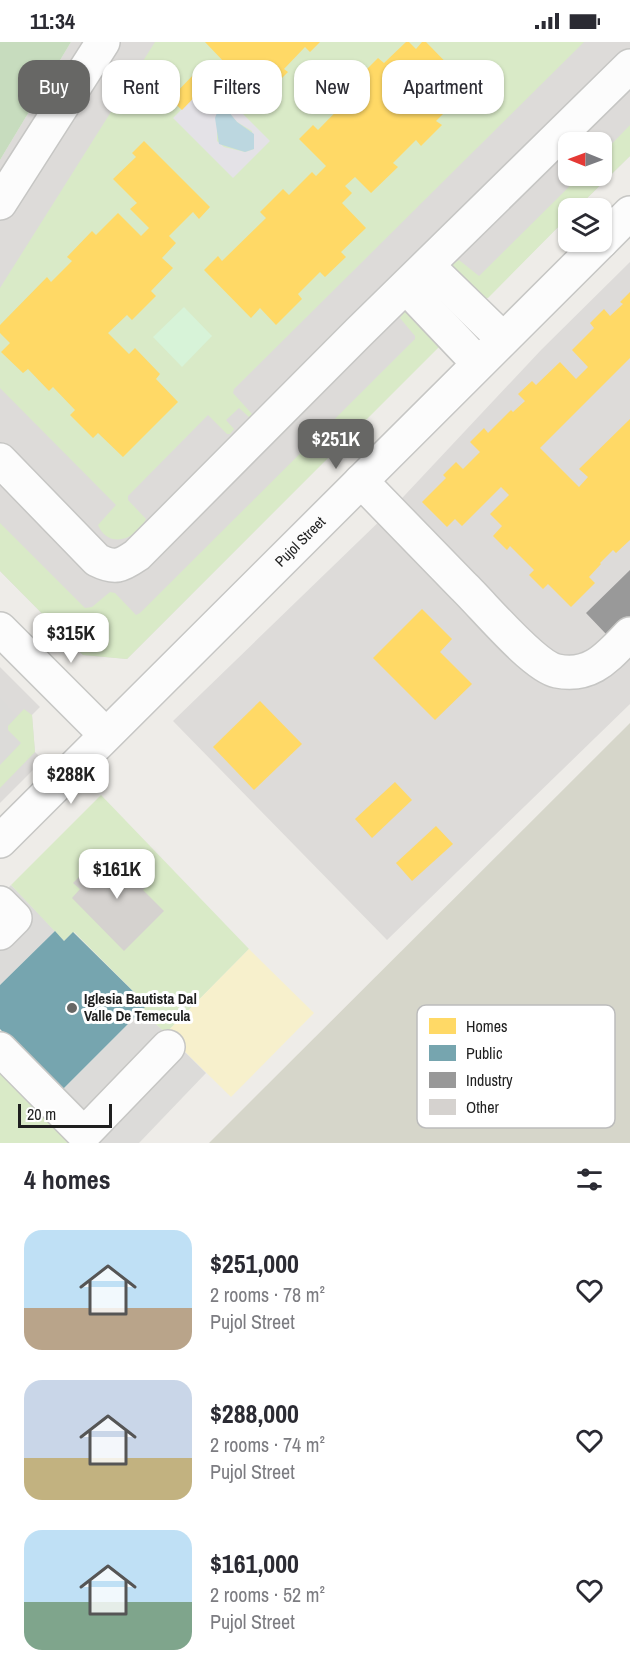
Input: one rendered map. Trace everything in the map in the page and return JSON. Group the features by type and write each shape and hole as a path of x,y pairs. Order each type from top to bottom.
{"street":[{"path":"0,203 103,42"},
{"path":"0,460 97,560 108,566 123,565 137,555 630,66"},
{"name":"Pujol Street","path":"612,230 630,213"},
{"name":"Pujol Street","path":"0,841 590,252"},
{"path":"417,276 503,339"},
{"path":"417,276 478,363"},
{"path":"361,482 547,668 578,672 589,669 601,663 630,634"},
{"path":"0,629 105,734"},
{"path":"0,903 15,918 0,933"},
{"path":"0,1049 84,1134 168,1047"}],"shaded area":[{"path":"71,42 630,42 630,156 612,174 612,132 558,132 558,186 599,186 587,198 558,198 558,227 127,659 83,655 0,571 0,160 28,114 90,114 90,60 60,60"},
{"path":"192,99 192,114 224,114 217,128 217,141 224,147 245,152 254,149 252,131 237,122 230,114 243,114 270,141 233,178 173,118 180,114 180,111"},
{"path":"630,262 630,704 387,940 173,721 390,511 542,349"},
{"path":"0,667 40,707 32,715 35,752 43,760 0,803"},
{"path":"0,698 17,717 8,726 21,743 0,765"},
{"path":"630,723 630,1143 209,1143"},
{"path":"11,885 55,931 0,985 0,896"},
{"path":"141,1011 206,1073 139,1143 74,1143 61,1091"}],"green space":[{"path":"0,42 71,42 60,60 18,60 18,114 28,114 0,160"},
{"path":"155,42 584,42 234,389 233,393 252,414 249,417 239,408 226,420 234,429 227,434 208,415 128,496 128,500 146,519 137,532 123,539 115,539 103,533 98,525 116,505 0,388 0,288 110,114 180,114 180,60 144,60"},
{"path":"630,125 630,156 612,174 612,144"},
{"path":"570,186 599,186 587,198 558,198 558,227 488,298 484,298 451,268 451,265 459,260 479,276"},
{"path":"184,307 212,336 182,367 153,337"},
{"path":"406,310 440,346 127,659 83,655 0,571 0,523 85,608 92,607 110,592 115,593 136,615 140,613 415,339 400,318"},
{"path":"24,709 32,715 35,752 0,788 0,765 21,743 8,730 8,726"},
{"path":"101,795 249,949 166,1033 141,1011 147,1005 74,932 64,941 11,885"},
{"path":"0,1070 74,1143 0,1143"}],"sand":[{"path":"249,949 314,1013 231,1097 166,1033"}],"water":[{"path":"216,114 230,114 237,122 254,134 254,149 245,152 219,144 215,118"}],"building: Homes":[{"path":"205,42 320,42 310,52 305,47 284,69 288,72 282,78 282,60 222,60"},
{"path":"406,42 416,49 422,42 426,42 444,60 387,60"},
{"path":"378,58 382,61 382,114 443,114 436,121 442,125 421,146 416,140 393,163 398,167 371,193 355,177 345,186 352,193 342,203 366,228 341,252 346,257 325,277 320,272 298,294 302,299 276,325 260,308 251,318 204,270 218,256 222,261 266,218 260,212 283,189 289,195 312,172 316,176 326,166 299,139 313,125 318,130 334,114 370,114 370,66"},
{"path":"192,76 192,100 182,110 180,108 180,89"},
{"path":"144,141 210,207 199,219 193,212 169,236 176,243 162,258 173,268 151,291 156,296 132,320 127,315 108,333 129,354 135,348 160,374 156,379 178,402 123,457 98,433 93,438 70,415 75,410 53,387 49,391 28,369 23,373 1,352 10,343 0,333 0,325 47,277 51,282 72,261 67,257 92,231 96,235 118,213 141,236 149,228 130,209 137,203 113,179 136,157 132,153"},
{"path":"630,292 630,358 540,448 579,487 588,477 579,469 630,419 630,540 616,553 613,550 600,563 589,577 595,583 571,607 548,584 543,589 529,575 534,570 510,546 507,550 493,536 502,526 490,514 509,495 501,487 462,526 455,519 447,527 422,502 446,478 443,475 456,462 463,469 480,452 470,442 484,428 488,433 511,410 513,412 525,401 518,394 532,381 536,385 560,362 576,379 588,367 572,350 594,328 590,323 604,309 610,316 623,304 620,302"},
{"path":"422,609 452,639 440,652 472,684 435,720 373,658"},
{"path":"260,701 302,744 254,790 213,747"},
{"path":"395,782 412,800 372,838 355,819"},
{"path":"436,826 453,844 412,881 396,863"}],"building: Public":[{"name":"Iglesia Bautista Dal Valle De Temecula","path":"55,931 64,941 73,932 147,1005 61,1091 0,1029 0,985"}],"building: Industry":[{"path":"630,570 630,632 619,621 606,634 586,613"}],"building: Other":[{"path":"114,855 131,872 137,865 152,881 143,890 164,911 124,951 72,898 80,889 73,883 98,858 104,864"}],"place":[{"name":"Iglesia Bautista Dal Valle De Temecula","path":"72,1008"}]}
